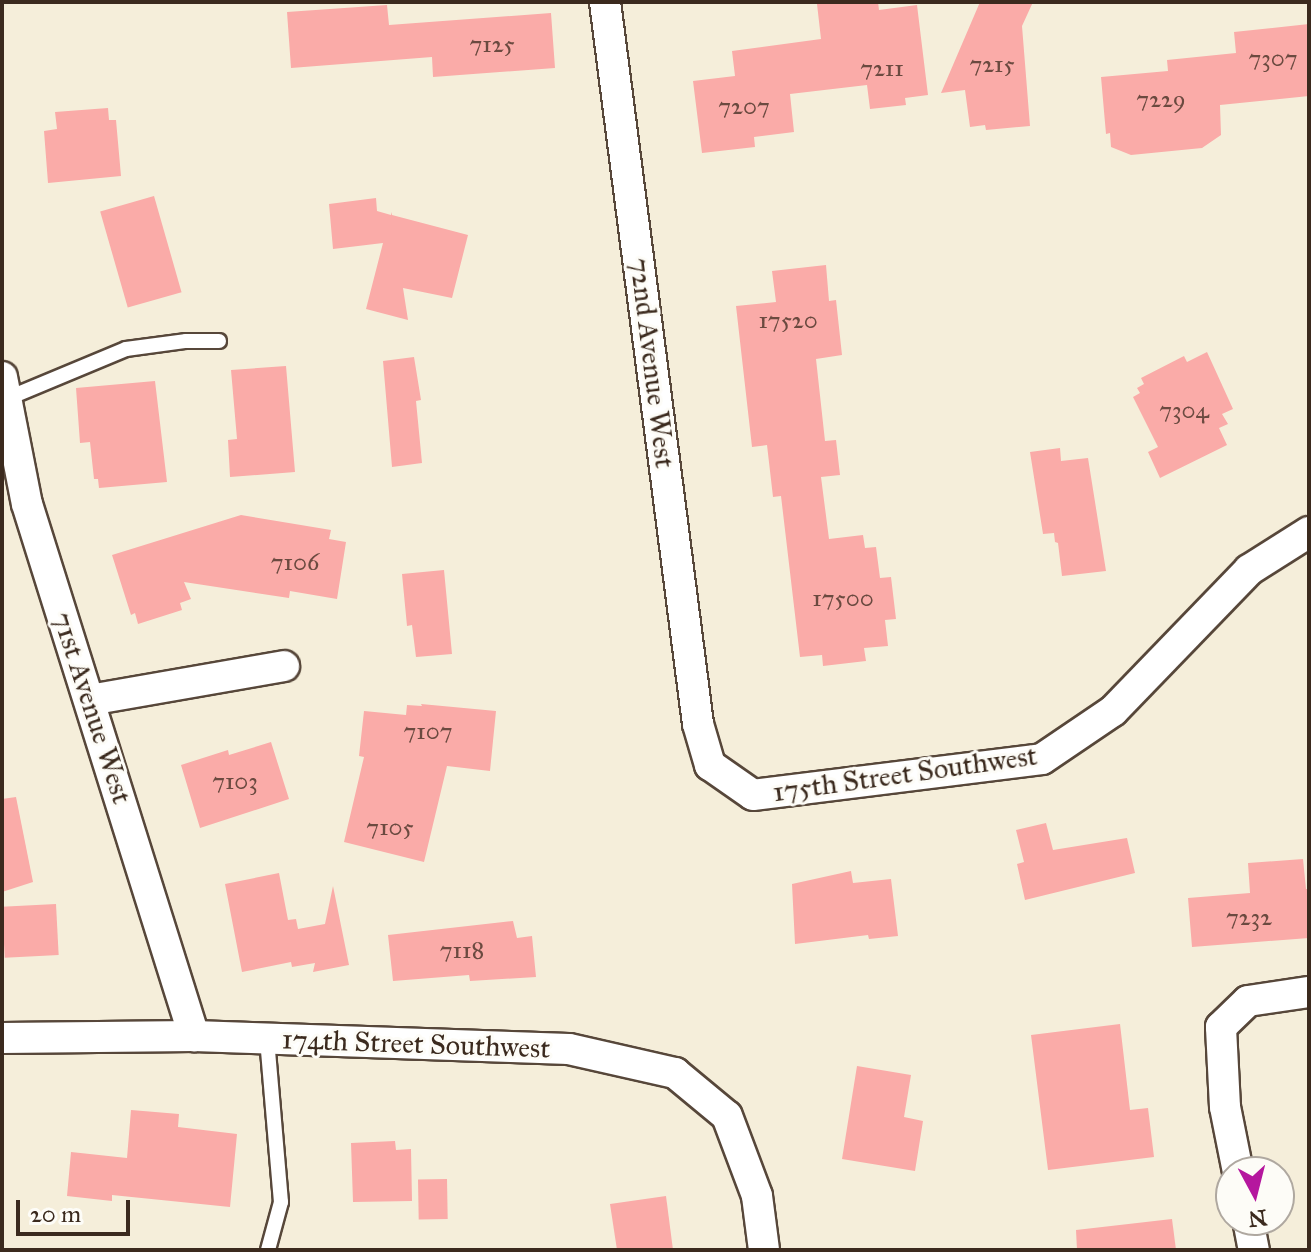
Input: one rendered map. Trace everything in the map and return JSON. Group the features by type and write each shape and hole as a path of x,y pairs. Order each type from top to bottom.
{"street":[{"name":"72nd Avenue West","path":"605,2 698,724"},
{"name":"71st Avenue West","path":"4,388 14,506 90,700 194,1036"},
{"name":"175th Street Southwest","path":"698,724 710,765 753,795 1042,759 1113,711 1249,570 1309,532"},
{"path":"90,700 284,666"},
{"path":"1235,1156 1225,1107 1221,1027 1248,1001 1309,992"},
{"name":"174th Street Southwest","path":"2,1038 194,1036 569,1049 675,1073 727,1116 757,1196 764,1250"}],"lane":[{"path":"4,388 126,349 186,341 219,341"},
{"path":"267,1039 281,1202 268,1250"}],"building":[{"path":"878,2 879,10 917,5 928,95 905,98 906,105 870,109 867,85 790,94 794,132 754,137 755,147 702,153 693,81 735,76 732,51 821,39 817,4"},
{"path":"980,2 1033,2 1022,26 1030,126 986,130 985,125 970,127 965,90 941,93"},
{"path":"387,5 389,25 551,13 555,68 433,77 432,57 291,68 287,12"},
{"path":"1309,24 1309,96 1220,105 1221,135 1202,148 1131,155 1111,147 1110,133 1106,134 1101,77 1168,71 1167,60 1236,53 1234,32"},
{"path":"108,108 109,120 116,120 121,176 48,183 44,131 57,129 55,112"},
{"path":"154,196 182,292 128,308 100,211"},
{"path":"376,198 377,211 391,215 392,212 392,215 468,235 452,298 403,288 408,320 366,309 383,243 333,249 329,204"},
{"path":"826,265 829,301 836,300 842,355 816,359 825,441 836,440 840,475 821,477 829,539 863,535 865,548 876,547 880,578 891,577 896,619 885,620 888,646 864,648 866,661 823,666 822,655 800,657 781,496 773,497 767,445 752,447 736,306 776,302 772,271"},
{"path":"1207,352 1233,409 1222,414 1228,424 1219,428 1227,445 1160,478 1148,452 1158,447 1133,397 1140,393 1137,388 1144,384 1141,378 1184,356 1187,362"},
{"path":"414,357 421,400 416,401 422,463 392,467 383,361"},
{"path":"286,366 295,472 230,477 228,440 237,439 231,370"},
{"path":"155,381 167,482 99,488 98,479 94,479 90,442 80,443 76,388"},
{"path":"1060,448 1061,461 1088,458 1106,571 1062,576 1054,533 1043,534 1030,452"},
{"path":"241,515 331,530 329,539 346,542 337,599 290,591 289,598 184,582 191,599 180,603 182,610 138,624 135,613 131,615 112,555"},
{"path":"444,570 452,654 416,657 412,625 407,626 402,574"},
{"path":"407,705 496,711 490,771 447,766 424,862 344,842 364,757 359,756 364,711 406,715"},
{"path":"271,742 289,799 200,828 181,765 228,750 229,755"},
{"path":"16,797 33,882 2,892 2,799"},
{"path":"1046,823 1053,850 1127,838 1135,873 1025,900 1017,864 1024,862 1016,830"},
{"path":"1303,859 1306,889 1309,889 1309,938 1192,947 1188,898 1250,893 1248,863"},
{"path":"851,871 853,883 891,879 898,936 869,939 868,935 795,944 792,884"},
{"path":"279,873 288,920 296,919 298,929 325,924 333,886 349,965 313,972 315,963 292,967 291,962 242,972 225,884"},
{"path":"56,904 59,955 5,958 2,907"},
{"path":"513,921 517,938 532,936 536,977 470,981 469,975 393,981 388,935"},
{"path":"1120,1024 1130,1110 1148,1108 1154,1157 1048,1170 1031,1035"},
{"path":"857,1066 911,1075 904,1117 923,1121 915,1171 842,1159"},
{"path":"131,1110 179,1114 178,1127 237,1134 230,1207 112,1195 112,1201 67,1196 71,1152 127,1158"},
{"path":"395,1141 396,1150 411,1149 412,1201 353,1202 351,1143"},
{"path":"447,1179 448,1219 419,1220 418,1180"},
{"path":"666,1196 673,1250 617,1250 610,1204"},
{"path":"1172,1219 1176,1250 1077,1250 1076,1230"}]}
